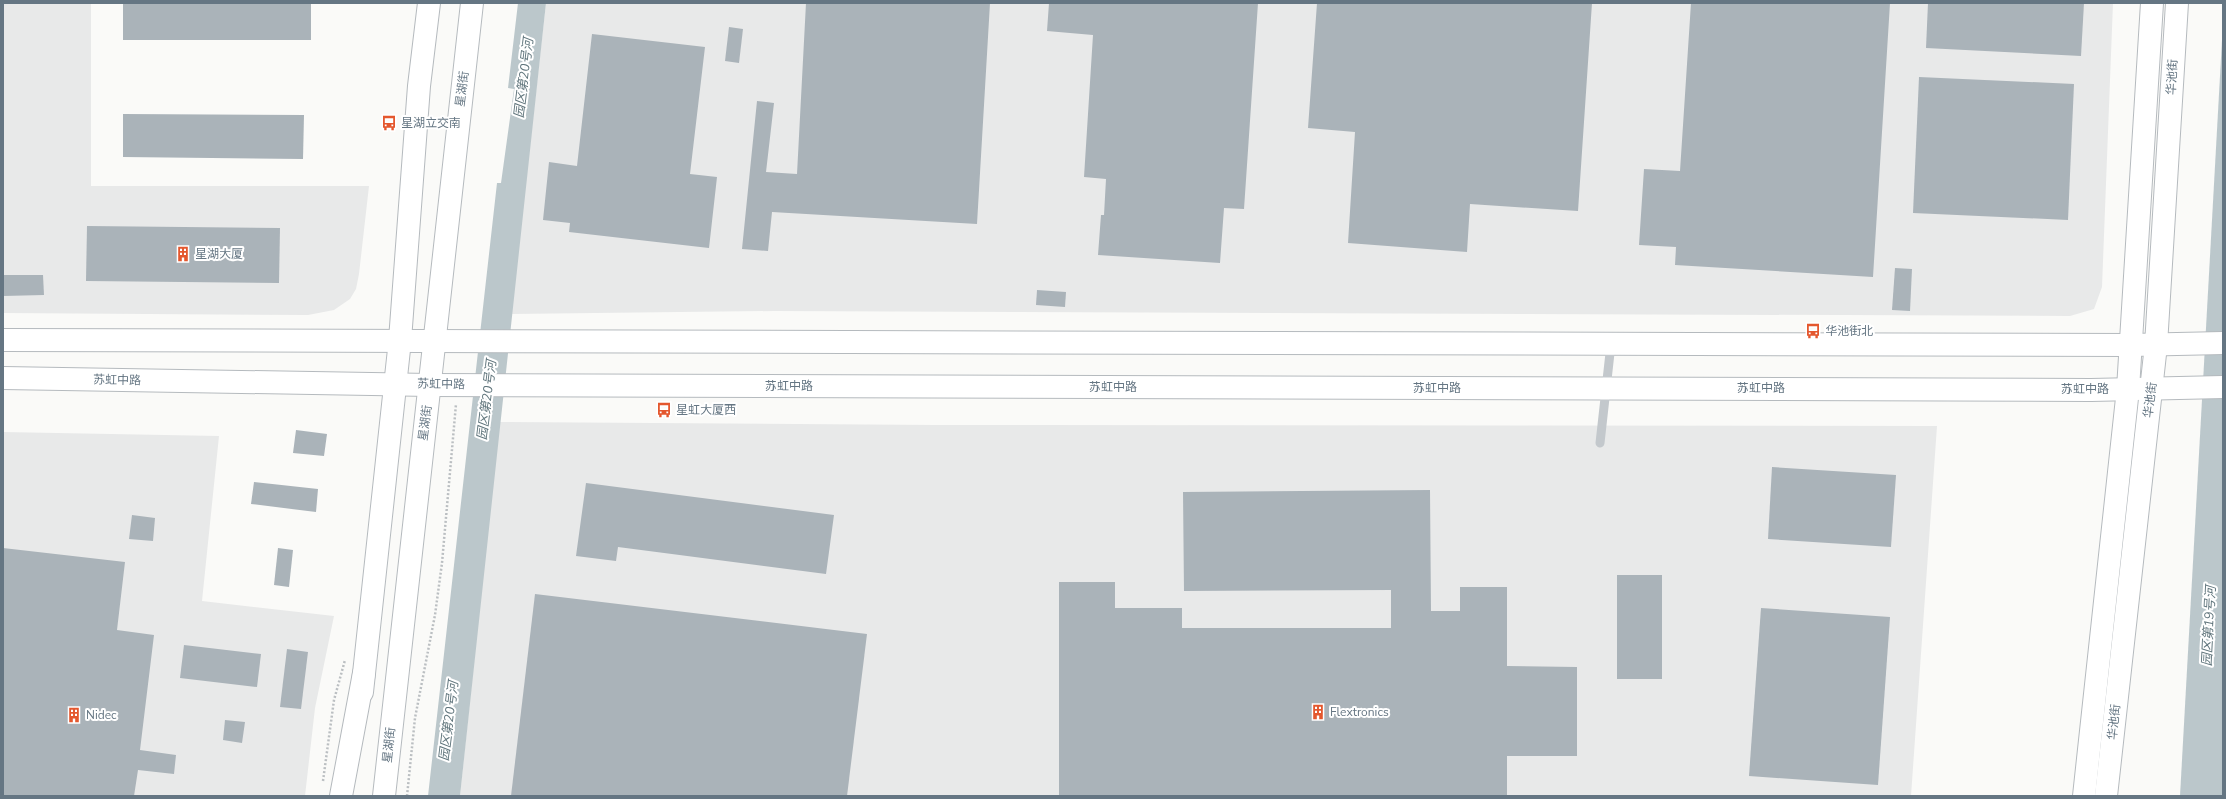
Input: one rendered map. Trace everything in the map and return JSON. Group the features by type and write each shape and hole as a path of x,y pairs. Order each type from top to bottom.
{"main road":[{"path":"351,796 396,383 419,86 429,3"},
{"name":"星湖街","path":"384,796 430,385 433,340 472,3"},
{"name":"华池街","path":"2084,796 2128,389 2152,3"},
{"name":"华池街","path":"2106,796 2156,345 2177,3"},
{"path":"3,340 2223,344"},
{"name":"苏虹中路","path":"3,378 396,383 430,385 2128,389 2223,387"},
{"path":"341,796 364,673"}],"lane":[{"path":"1600,444 1611,344"}],"path":[{"path":"407,796 415,718 435,615 463,385"}],"shaded area":[{"path":"3,3 91,3 91,186 369,186 359,274 356,289 350,299 334,310 308,315 3,313"},
{"path":"546,3 2113,3 2102,287 2094,309 2070,316 774,311 511,314"},
{"path":"499,422 936,425 1937,426 1911,796 460,796"},
{"path":"3,432 219,436 202,601 334,616 315,708 305,796 3,796"}],"water":[{"name":"园区第20号河","path":"518,3 546,3 460,796 428,796 497,183 501,183 514,89 508,88"},
{"name":"园区第19号河","path":"2223,22 2223,796 2180,796"}],"building":[{"path":"123,3 311,3 311,40 123,40"},
{"path":"806,3 990,3 977,224 772,212 768,251 742,249 757,101 774,103 766,172 797,174"},
{"path":"1049,3 1258,3 1244,209 1224,208 1220,263 1098,255 1101,215 1104,215 1106,179 1084,177 1093,35 1047,31"},
{"path":"1317,3 1592,3 1578,211 1470,204 1467,252 1348,243 1355,132 1308,128"},
{"path":"1691,3 1890,3 1873,277 1675,265 1676,247 1639,245 1644,169 1680,171"},
{"path":"1928,3 2084,3 2081,56 1926,48"},
{"path":"729,27 743,29 739,63 725,61"},
{"path":"592,34 705,47 690,174 717,177 709,248 569,232 570,223 543,220 549,162 577,166"},
{"path":"1919,77 2074,84 2068,220 1913,213"},
{"path":"123,114 304,115 303,159 123,157"},
{"name":"星湖大厦","path":"87,226 280,228 279,283 86,281"},
{"path":"1895,268 1912,269 1910,311 1892,310"},
{"path":"3,275 43,275 44,295 3,296"},
{"path":"1037,290 1066,292 1065,307 1036,305"},
{"path":"296,430 327,434 324,456 293,453"},
{"path":"1772,467 1896,475 1891,547 1768,539"},
{"path":"254,482 318,489 316,512 251,504"},
{"path":"586,483 834,515 826,574 618,547 616,561 576,556"},
{"name":"Flextronics","path":"1430,490 1431,611 1460,611 1460,587 1507,587 1507,666 1577,667 1577,756 1507,756 1507,796 1059,796 1059,582 1115,582 1115,608 1182,608 1182,628 1391,628 1391,590 1184,591 1183,492"},
{"path":"132,515 155,518 153,541 129,539"},
{"name":"Nidec","path":"3,548 125,562 117,630 154,635 140,750 176,755 174,774 138,770 134,796 3,796"},
{"path":"278,548 293,550 289,587 274,585"},
{"path":"1617,575 1662,575 1662,679 1617,679"},
{"path":"535,594 867,634 847,796 511,796"},
{"path":"1761,608 1890,617 1878,785 1749,776"},
{"path":"184,645 261,654 257,687 180,678"},
{"path":"287,649 308,652 301,709 280,707"},
{"path":"225,720 245,722 242,743 223,740"}],"place":[{"name":"星湖立交南","path":"389,123"},
{"name":"星湖大厦","path":"183,254"},
{"name":"华池街北","path":"1813,331"},
{"name":"星虹大厦西","path":"664,410"},
{"name":"Flextronics","path":"1318,712"},
{"name":"Nidec","path":"74,715"}]}
